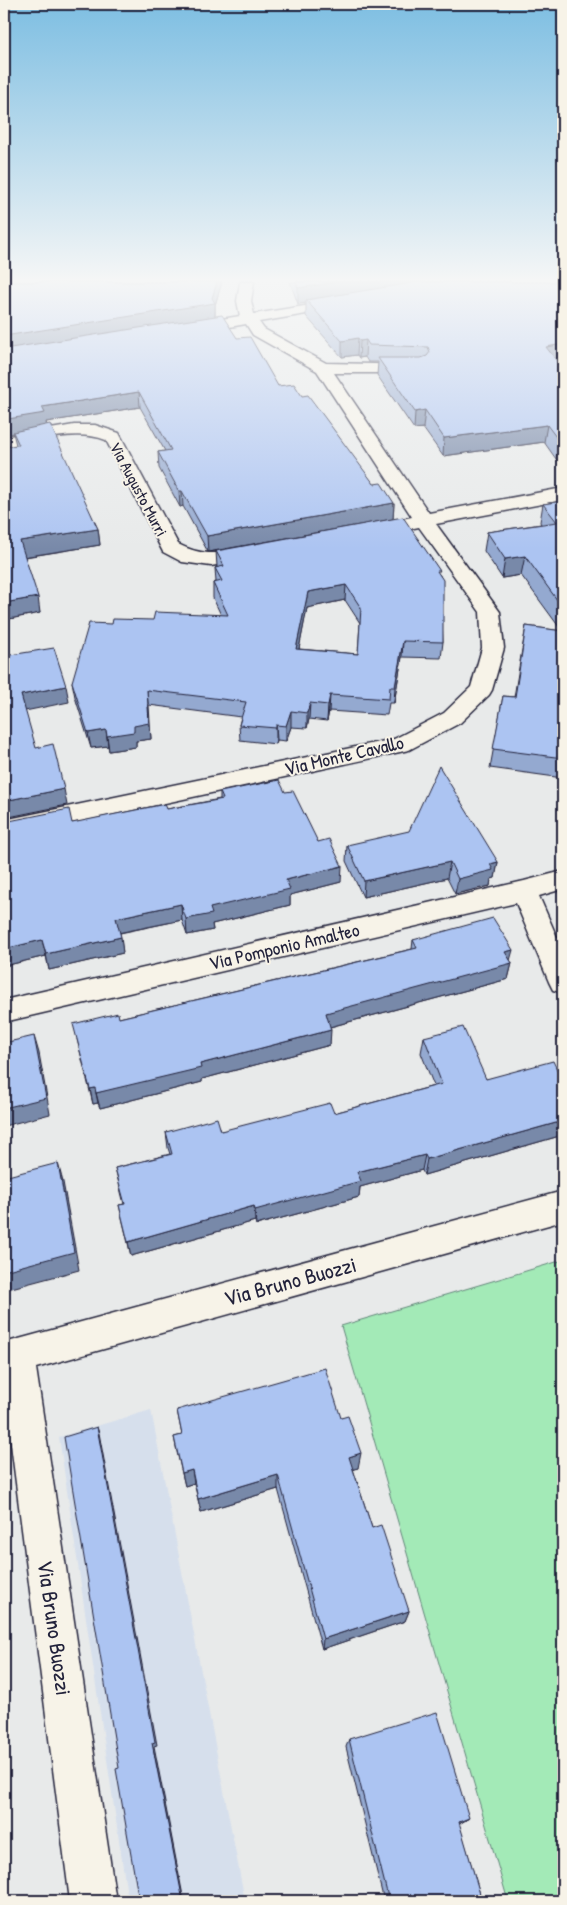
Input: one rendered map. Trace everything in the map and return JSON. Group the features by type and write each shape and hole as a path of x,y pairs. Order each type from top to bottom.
{"street":[{"name":"Via Monte Cavallo","path":"4,829 400,745 452,718 480,690 493,648 490,612 424,520 325,371"},
{"name":"Via Augusto Murri","path":"4,442 74,430 95,430 113,437 170,548 189,558 211,560 270,550"},
{"path":"395,526 563,494"},
{"name":"Via Pomponio Amalteo","path":"4,1011 524,891 563,880"},
{"path":"524,891 563,982"},
{"name":"Via Bruno Buozzi","path":"93,1901 10,1358 563,1206"}],"shaded area":[{"path":"151,1410 245,1901 128,1901 59,1437"}],"green space":[{"path":"563,1260 563,1901 508,1901 341,1326"}],"building":[{"path":"4,371 269,371 278,386 294,384 302,396 308,395 374,484 381,483 394,503 207,536 182,491 179,491 158,452 171,450 139,392 42,407 45,413 8,419 4,410"},
{"path":"387,371 563,371 563,442 559,441 547,425 444,438 425,410 415,412"},
{"path":"50,424 98,529 20,541 38,597 4,603 4,447 19,445 13,432"},
{"path":"563,501 563,608 525,556 505,559 487,532 557,522 543,504"},
{"path":"403,517 440,571 437,571 443,580 443,642 403,641 395,687 390,687 389,699 330,695 328,705 310,703 307,713 291,711 286,726 276,725 276,728 239,725 246,702 147,690 149,723 134,726 134,732 107,736 106,730 88,733 72,682 89,623 112,624 113,619 153,620 155,612 228,615 213,583 222,581 215,568 224,566 216,551","holes":["346,585 361,608 358,654 296,649 308,592"]},
{"path":"526,626 563,631 563,758 493,749 503,696 515,697"},
{"path":"54,648 66,686 21,695 36,748 53,744 64,789 4,801 4,656"},
{"path":"439,766 498,862 490,864 493,870 458,879 450,862 364,881 347,845 409,831"},
{"path":"279,780 285,792 293,791 318,842 329,839 342,866 286,880 290,889 210,908 212,914 186,919 181,904 116,918 121,937 46,954 42,940 4,949 4,822 69,809 72,823 165,804 167,809 223,799 220,792"},
{"path":"493,918 513,950 505,952 512,963 326,1013 331,1030 200,1064 201,1068 96,1093 95,1088 90,1089 73,1024 118,1013 119,1018 417,948 413,940"},
{"path":"463,1027 486,1079 553,1061 563,1082 563,1121 427,1159 425,1155 357,1172 361,1181 255,1210 254,1206 128,1242 119,1205 125,1204 115,1168 172,1154 166,1132 217,1118 221,1131 330,1103 334,1113 442,1084 424,1037"},
{"path":"34,1036 46,1098 4,1108 4,1043"},
{"path":"58,1163 74,1252 4,1271 4,1177"},
{"path":"325,1368 341,1418 348,1416 361,1453 349,1457 372,1528 381,1525 409,1611 323,1639 278,1475 198,1499 192,1470 182,1473 174,1437 182,1435 177,1410"},
{"path":"97,1427 155,1742 152,1743 183,1901 139,1901 116,1769 119,1768 64,1437"},
{"path":"437,1712 469,1818 459,1822 482,1901 389,1901 349,1739"}]}
